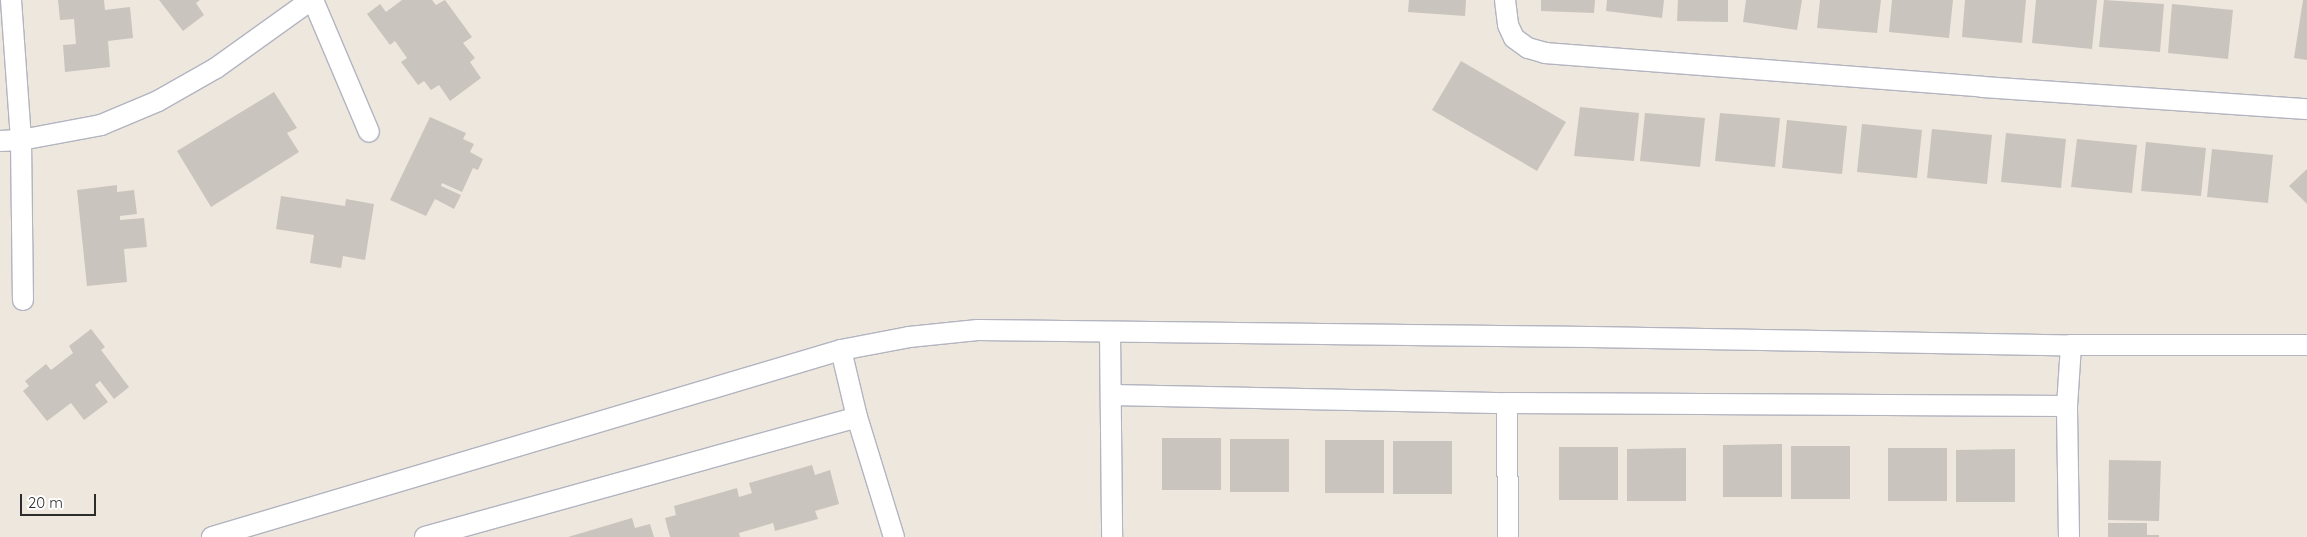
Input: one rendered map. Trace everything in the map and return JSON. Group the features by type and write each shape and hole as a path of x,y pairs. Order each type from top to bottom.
{"street":[{"path":"11,0 21,140 23,300"},
{"path":"0,141 21,140 101,124 158,101 216,68 312,0 369,132"},
{"path":"1505,0 1508,25 1514,38 1528,48 1545,53 1982,87 2307,109"},
{"path":"212,537 842,350 909,337 978,330 1590,336 2071,345 2307,345"},
{"path":"1110,332 1112,537"},
{"path":"2069,537 2067,406 2071,345"},
{"path":"842,350 857,416 894,537"},
{"path":"1112,395 1507,403 2067,406"},
{"path":"1507,403 1508,537"},
{"path":"425,537 450,534 857,416"}],"building":[{"path":"58,0 104,0 105,10 130,7 133,38 108,41 110,67 65,72 63,45 76,44 74,19 60,20"},
{"path":"159,0 200,0 196,3 204,15 183,31"},
{"path":"402,0 432,0 436,5 445,0 472,37 463,43 475,58 470,62 481,78 450,101 439,85 431,90 424,81 418,85 401,62 407,58 395,41 390,45 367,14 380,4 386,12"},
{"path":"1409,0 1466,0 1465,16 1408,12"},
{"path":"1541,0 1595,0 1594,13 1541,11"},
{"path":"1607,0 1664,0 1662,18 1606,11"},
{"path":"1678,0 1728,0 1728,22 1677,21"},
{"path":"1746,0 1802,0 1797,30 1743,22"},
{"path":"1820,0 1881,0 1877,33 1817,28"},
{"path":"1892,0 1953,0 1949,38 1889,32"},
{"path":"1965,0 2026,0 2022,43 1962,37"},
{"path":"2036,0 2097,0 2092,49 2032,43"},
{"path":"2104,0 2164,4 2160,52 2099,47"},
{"path":"2303,0 2307,0 2307,60 2294,58"},
{"path":"2172,4 2233,10 2228,59 2168,53"},
{"path":"1461,61 1566,122 1537,171 1432,110"},
{"path":"274,92 297,128 287,133 299,152 211,207 177,151"},
{"path":"1580,107 1639,113 1634,161 1574,156"},
{"path":"1645,113 1705,118 1700,167 1640,161"},
{"path":"1720,113 1780,118 1775,167 1715,161"},
{"path":"430,117 466,133 463,139 474,144 470,152 483,159 478,170 473,168 462,192 442,183 441,186 461,195 454,209 435,199 426,216 390,200"},
{"path":"1787,120 1847,126 1842,174 1782,168"},
{"path":"1862,124 1922,130 1917,178 1857,172"},
{"path":"1932,129 1992,135 1987,184 1927,178"},
{"path":"2006,133 2066,139 2061,188 2001,182"},
{"path":"2077,139 2137,145 2132,193 2071,187"},
{"path":"2146,142 2206,148 2201,196 2141,191"},
{"path":"2212,149 2273,155 2268,203 2207,197"},
{"path":"2307,169 2307,204 2289,186"},
{"path":"117,185 117,192 134,190 137,214 120,216 120,220 144,218 147,247 124,249 127,282 87,286 77,190"},
{"path":"281,196 345,206 346,199 374,204 365,260 343,256 341,268 310,263 314,235 276,229"},
{"path":"91,329 105,347 101,350 129,387 114,399 100,381 95,385 108,402 84,420 71,403 47,421 23,391 29,386 25,381 46,364 51,370 73,353 69,346"},
{"path":"1162,438 1221,438 1221,490 1162,490"},
{"path":"1230,439 1289,439 1289,492 1230,492"},
{"path":"1325,440 1384,440 1384,493 1325,493"},
{"path":"1393,441 1452,441 1452,494 1393,494"},
{"path":"1782,444 1782,497 1723,497 1723,445"},
{"path":"1791,446 1850,446 1850,499 1791,499"},
{"path":"1559,447 1618,447 1618,500 1559,500"},
{"path":"1686,448 1686,501 1627,501 1627,449"},
{"path":"1888,448 1947,448 1947,501 1888,501"},
{"path":"2015,449 2015,502 1956,502 1956,450"},
{"path":"2109,460 2161,461 2159,521 2108,520"},
{"path":"812,465 815,475 830,470 839,504 815,511 818,519 775,531 773,523 739,533 740,537 670,537 665,518 676,515 674,506 737,488 739,497 752,493 749,483"},
{"path":"632,518 635,528 650,524 654,537 568,537"},
{"path":"2108,523 2147,523 2147,535 2159,535 2159,537 2108,537"}]}
